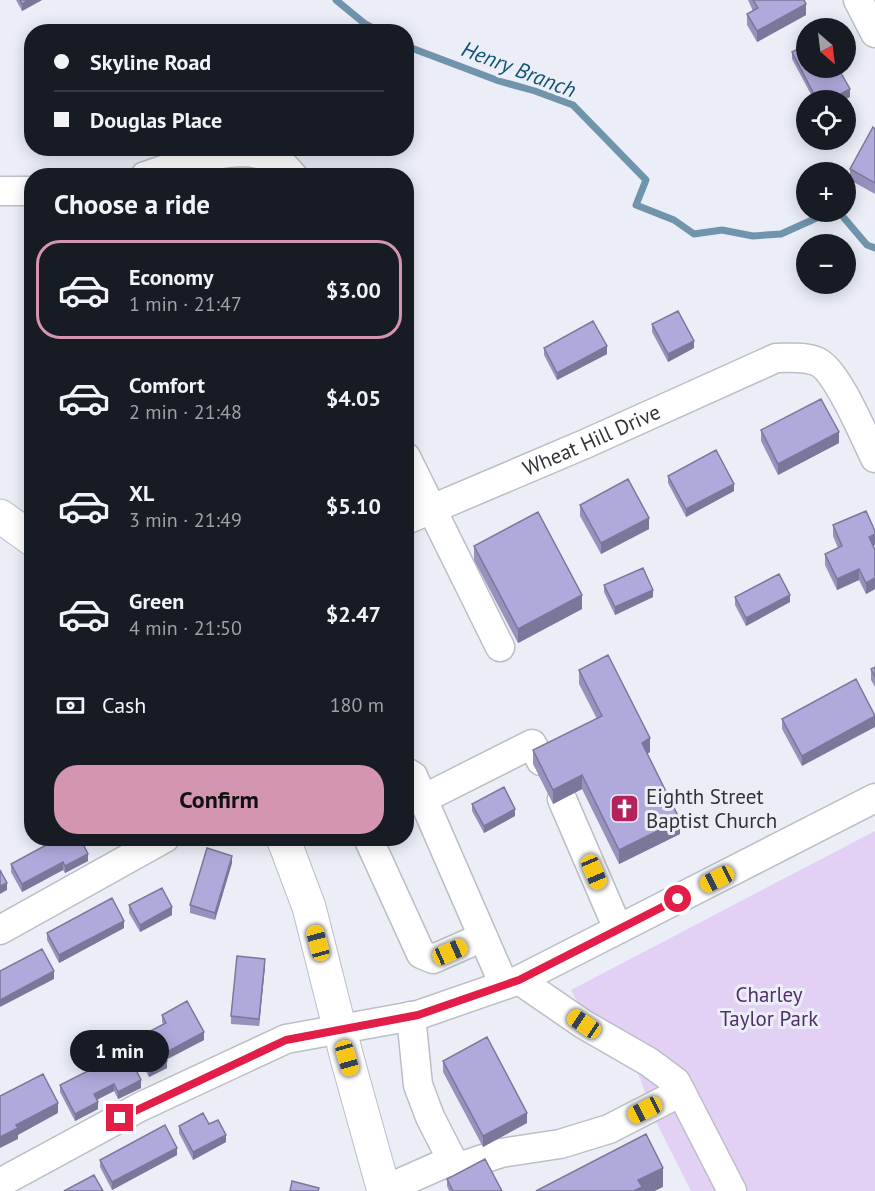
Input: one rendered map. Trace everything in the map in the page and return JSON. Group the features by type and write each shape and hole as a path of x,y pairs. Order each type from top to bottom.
{"main road":[{"path":"0,516 24,533"},
{"path":"286,846 309,907 339,1029 384,1191"}],"street":[{"path":"858,0 875,33"},
{"path":"171,168 209,156"},
{"path":"265,156 278,160 286,168"},
{"path":"0,191 24,191"},
{"name":"Wheat Hill Drive","path":"419,515 776,358 806,359 820,363 834,377 875,458"},
{"path":"414,493 419,515 500,646"},
{"path":"423,799 532,744 541,761"},
{"path":"414,778 483,937 511,982 649,1062 676,1082 732,1191"},
{"path":"0,1183 140,1107 286,1040 411,1016 511,982 875,798"},
{"path":"562,799 618,929"},
{"path":"0,930 151,846"},
{"path":"372,846 421,954 433,959 483,937"},
{"path":"411,1016 418,1085 430,1117 452,1160 462,1166 501,1153 560,1144 609,1129 681,1092"},
{"path":"384,1191 452,1160"}],"green space":[{"name":"Charley Taylor Park","path":"875,831 875,1191 691,1191 657,1124 623,1034 584,1015 571,990"}],"building":[{"path":"753,0 804,0 806,4 757,31 747,14 758,8"},
{"path":"806,78 844,78 850,89 848,90 812,90"},
{"path":"873,127 875,129 875,183 856,172 856,162 854,162"},
{"path":"678,311 694,341 668,354 652,324"},
{"path":"593,321 607,346 557,373 544,348"},
{"path":"821,399 839,432 778,464 761,430"},
{"path":"716,450 734,484 686,509 668,476"},
{"path":"628,479 649,518 601,543 580,505"},
{"path":"866,511 875,531 875,534 869,537 875,550 875,578 866,583 859,569 837,579 825,554 842,546 833,525"},
{"path":"538,512 582,595 518,629 474,546"},
{"path":"643,568 653,590 615,607 604,585"},
{"path":"779,574 790,595 746,618 735,597"},
{"path":"608,655 650,738 642,743 680,820 619,850 582,775 553,790 533,750 602,716 579,670"},
{"path":"856,679 875,716 802,756 782,719"},
{"path":"504,787 515,809 484,826 472,804"},
{"path":"44,846 84,846 88,854 65,866 63,862 22,884 11,864"},
{"path":"207,848 232,856 215,913 190,905"},
{"path":"0,870 7,883 0,886"},
{"path":"162,888 172,907 140,925 129,905"},
{"path":"112,898 124,921 59,955 47,933"},
{"path":"42,949 54,971 0,1000 0,971"},
{"path":"237,956 265,959 259,1019 231,1016"},
{"path":"187,1001 204,1032 163,1054 167,1061 149,1070 133,1040 166,1023 162,1015"},
{"path":"487,1037 527,1113 483,1136 443,1061"},
{"path":"129,1056 141,1080 118,1092 114,1084 94,1094 98,1102 75,1114 60,1085 94,1068 92,1064 106,1057 110,1066"},
{"path":"43,1074 58,1103 16,1125 18,1128 0,1137 0,1096"},
{"path":"203,1113 209,1124 218,1120 226,1135 193,1152 179,1126"},
{"path":"165,1125 177,1148 112,1182 100,1160"},
{"path":"646,1134 663,1168 638,1180 642,1187 634,1191 536,1191"},
{"path":"485,1159 502,1191 453,1191 447,1179"},
{"path":"94,1175 103,1191 64,1191"},
{"path":"292,1181 319,1188 318,1191 290,1191"}],"waterway":[{"name":"Henry Branch","path":"336,0 366,24"},
{"name":"Henry Branch","path":"414,49 499,81 573,105 646,180 636,205 674,220 694,234 722,230 753,236 781,234 808,222"},
{"name":"Henry Branch","path":"847,222 867,245 875,248"}],"place":[{"name":"Eighth Street Baptist Church","path":"625,809"}],"route":[{"path":"120,1118 286,1040 418,1015 519,980 678,899"}]}
